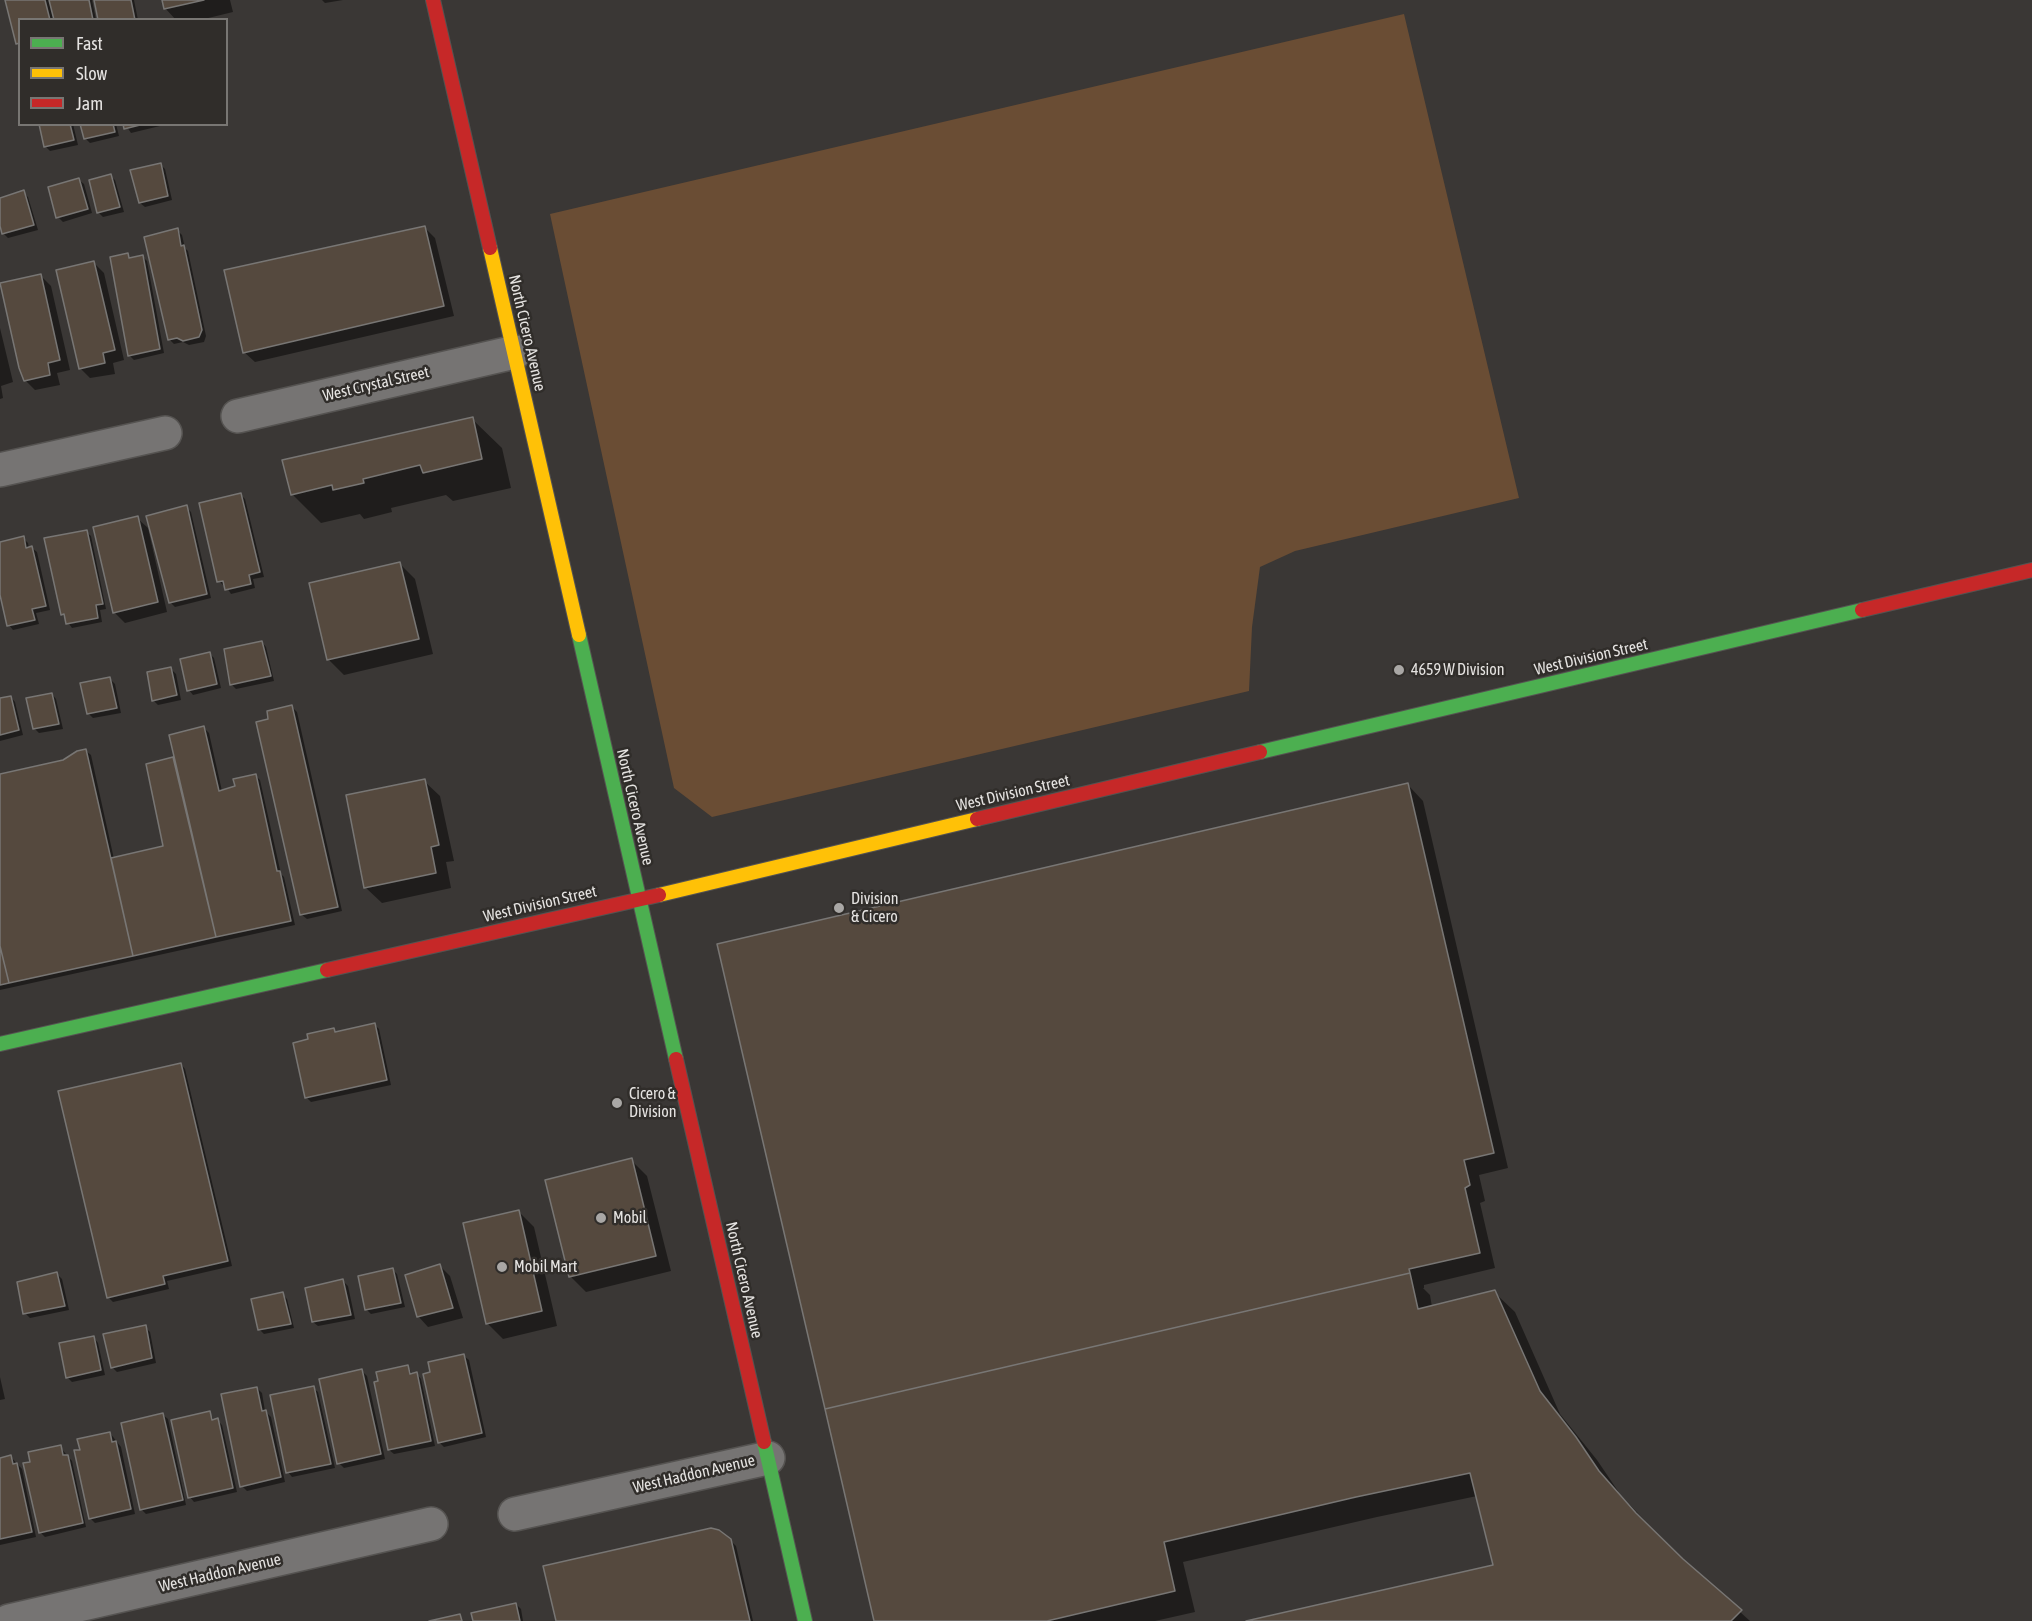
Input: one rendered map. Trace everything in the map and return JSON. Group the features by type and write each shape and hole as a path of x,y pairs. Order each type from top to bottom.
{"main road":[{"name":"North Cicero Avenue","path":"433,0 805,1621"},
{"name":"West Division Street","path":"0,1044 640,898 2032,570"}],"street":[{"name":"West Crystal Street","path":"238,416 514,352"},
{"path":"0,470 165,433"},
{"name":"West Haddon Avenue","path":"515,1514 768,1458"},
{"name":"West Haddon Avenue","path":"9,1621 431,1524"}],"shaded area":[{"path":"1404,14 1519,498 1295,551 1260,567 1252,627 1249,691 712,817 674,788 550,214"}],"building":[{"path":"5,0 45,0 50,18 18,18 18,44 16,44"},
{"path":"49,0 89,0 93,18 54,18"},
{"path":"94,0 131,0 135,18 98,18"},
{"path":"162,0 204,0 164,9"},
{"path":"39,126 70,126 74,140 44,147"},
{"path":"81,126 114,126 115,132 84,139"},
{"path":"161,163 168,196 139,203 130,170"},
{"path":"111,174 120,207 97,213 89,180"},
{"path":"79,178 88,209 56,218 48,187"},
{"path":"24,190 34,225 2,234 0,198"},
{"path":"425,226 444,306 243,353 224,270"},
{"path":"178,228 181,246 184,245 202,330 199,337 183,341 177,338 168,340 144,237"},
{"path":"128,253 129,258 143,255 160,349 128,356 110,257"},
{"path":"94,261 115,350 103,353 105,363 79,369 56,270"},
{"path":"41,274 60,360 48,363 50,375 24,381 0,283"},
{"path":"473,417 482,459 423,473 420,465 363,479 364,483 333,490 332,485 291,495 282,460"},
{"path":"241,493 260,572 249,575 251,584 225,590 223,581 217,582 199,503"},
{"path":"187,505 207,594 169,603 146,516"},
{"path":"138,516 158,602 113,613 93,527"},
{"path":"87,530 103,604 96,605 98,618 66,624 64,614 61,615 44,538"},
{"path":"24,536 26,548 32,546 46,606 32,609 35,620 7,626 0,595 0,542"},
{"path":"400,562 419,639 327,660 309,583"},
{"path":"262,641 271,676 230,685 224,649"},
{"path":"210,652 217,684 187,691 180,659"},
{"path":"171,667 177,695 152,701 147,672"},
{"path":"110,677 117,708 87,714 80,683"},
{"path":"52,693 59,724 33,729 26,698"},
{"path":"11,696 19,730 0,735 0,698"},
{"path":"292,705 338,907 300,915 256,722 268,719 267,711"},
{"path":"204,726 219,791 235,786 233,779 256,774 277,871 280,871 291,921 216,937 169,735"},
{"path":"86,749 133,956 9,983 0,946 0,774 63,760 77,751"},
{"path":"173,757 216,937 133,956 111,858 163,846 146,764"},
{"path":"425,779 439,845 431,847 436,873 364,888 346,795"},
{"path":"1408,783 1494,1153 1464,1160 1470,1185 1465,1188 1480,1253 1409,1269 1410,1273 825,1409 717,944"},
{"path":"0,946 9,983 0,985"},
{"path":"375,1023 387,1080 305,1098 293,1043 308,1039 307,1034 334,1028 335,1032"},
{"path":"181,1063 228,1261 163,1276 165,1284 107,1298 58,1091"},
{"name":"Mobil","path":"632,1158 656,1256 569,1277 545,1180"},
{"name":"Mobil Mart","path":"519,1210 542,1311 486,1324 463,1223"},
{"path":"440,1264 453,1308 417,1317 405,1275"},
{"path":"393,1268 401,1303 365,1310 358,1276"},
{"path":"57,1272 65,1306 23,1314 17,1282"},
{"path":"1410,1273 1418,1309 1495,1290 1540,1391 1599,1471 1636,1513 1683,1559 1742,1610 1731,1621 1246,1621 1493,1565 1470,1473 1164,1542 1175,1591 1047,1621 874,1621 825,1409"},
{"path":"343,1279 351,1315 312,1322 305,1288"},
{"path":"283,1292 291,1324 258,1330 251,1299"},
{"path":"146,1325 152,1358 111,1368 103,1334"},
{"path":"94,1336 101,1370 66,1378 59,1343"},
{"path":"464,1354 482,1433 438,1443 423,1374 430,1372 428,1362"},
{"path":"408,1365 410,1374 417,1372 431,1441 388,1450 374,1382 378,1381 376,1372"},
{"path":"362,1369 381,1454 337,1464 319,1379"},
{"path":"314,1386 331,1464 286,1473 270,1395"},
{"path":"257,1387 262,1411 266,1410 281,1477 240,1487 221,1394"},
{"path":"210,1411 212,1420 218,1418 233,1488 188,1498 171,1420"},
{"path":"163,1413 183,1500 140,1510 121,1423"},
{"path":"110,1432 112,1442 116,1441 131,1509 89,1519 74,1450 80,1450 77,1439"},
{"path":"61,1445 63,1455 68,1455 83,1523 39,1533 23,1463 30,1462 28,1452"},
{"path":"11,1455 13,1464 17,1463 32,1532 0,1539 0,1458"},
{"path":"711,1528 719,1530 731,1539 750,1621 556,1621 543,1566"},
{"path":"516,1603 520,1621 473,1621 471,1613"},
{"path":"460,1614 462,1621 429,1621"}],"traffic: fast":[{"path":"1260,752 1862,610"},
{"path":"579,635 676,1059"},
{"path":"0,1044 327,970"},
{"path":"764,1442 805,1621"}],"traffic: slow":[{"path":"490,248 579,635"},
{"path":"659,895 977,819"}],"traffic: jam":[{"path":"433,0 490,248"},
{"path":"1862,610 2032,570"},
{"path":"977,819 1260,752"},
{"path":"327,970 659,895"},
{"path":"676,1059 764,1442"}],"place":[{"name":"4659 W Division","path":"1399,670"},
{"name":"Division & Cicero","path":"839,908"},
{"name":"Cicero & Division","path":"617,1103"},
{"name":"Mobil","path":"601,1218"},
{"name":"Mobil Mart","path":"502,1267"}]}
